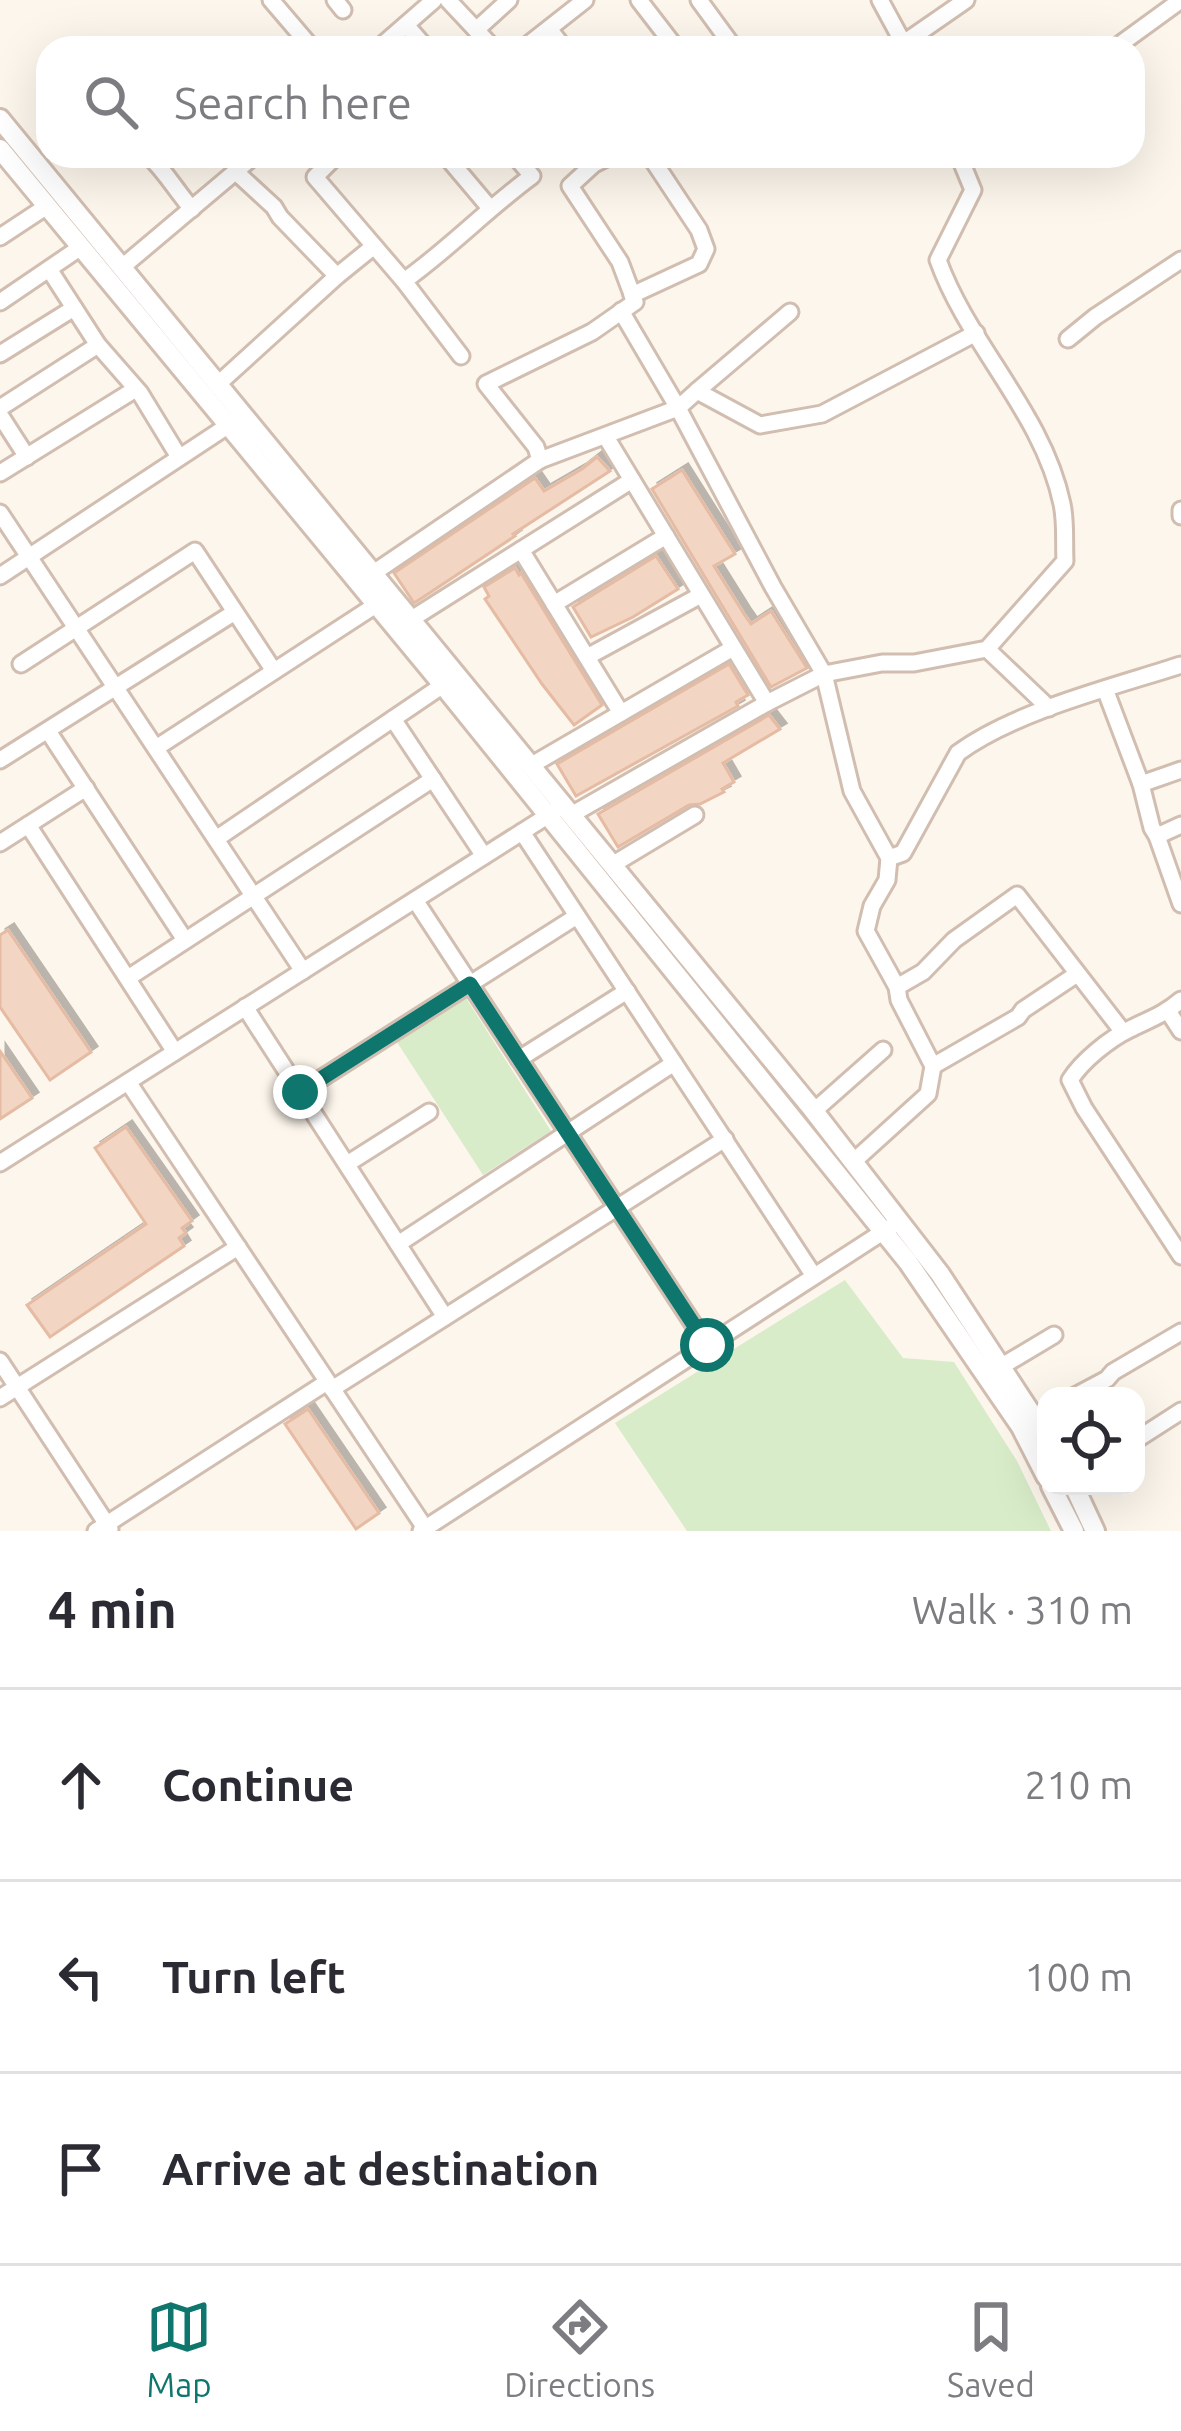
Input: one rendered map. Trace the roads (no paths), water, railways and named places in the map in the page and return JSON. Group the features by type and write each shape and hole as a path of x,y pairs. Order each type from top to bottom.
{"street":[{"path":"272,0 302,36"},
{"path":"394,36 434,0"},
{"path":"448,0 482,36"},
{"path":"476,30 509,0"},
{"path":"540,36 585,0"},
{"path":"639,0 667,36"},
{"path":"699,0 725,36"},
{"path":"880,0 900,36"},
{"path":"918,36 966,0"},
{"path":"1131,36 1181,0"},
{"path":"406,25 416,36"},
{"path":"549,29 555,36"},
{"path":"0,119 36,163"},
{"path":"4,160 372,574 383,600 410,620 891,1226 940,1274 1037,1410"},
{"path":"40,168 217,385 235,420 383,600 443,686 612,865 853,1162 908,1262 1021,1427 1037,1459"},
{"path":"162,168 192,209"},
{"path":"121,268 240,168"},
{"path":"324,168 315,177 461,356"},
{"path":"456,168 489,207"},
{"path":"404,281 532,176 525,168"},
{"path":"540,460 536,447 487,384 592,332 635,302 620,262 570,186 584,168"},
{"path":"632,295 700,264 706,249 699,230 658,168"},
{"path":"0,1163 522,832 766,703 824,674 987,649 1065,561 1063,506 1049,463 948,290 938,260 973,190 964,168"},
{"path":"236,172 337,276"},
{"path":"0,237 47,206"},
{"path":"217,385 374,246"},
{"path":"0,302 81,247"},
{"path":"1068,339 1181,260"},
{"path":"49,269 98,344 140,393 179,457"},
{"path":"0,354 74,308"},
{"path":"621,311 824,674 852,791 890,858 887,880 872,906 866,932 933,1066 928,1094 853,1162"},
{"path":"372,574 540,460 678,408 790,312"},
{"path":"697,392 760,425 822,414 976,333"},
{"path":"27,457 0,411 98,344"},
{"path":"0,473 134,390"},
{"path":"0,576 235,420"},
{"path":"606,437 766,703"},
{"path":"410,620 632,479"},
{"path":"0,513 303,971"},
{"path":"554,604 666,536"},
{"path":"21,664 195,550 274,671"},
{"path":"521,550 621,712"},
{"path":"587,657 701,595"},
{"path":"156,748 383,600"},
{"path":"0,760 235,612"},
{"path":"530,766 733,647"},
{"path":"987,649 1049,708"},
{"path":"890,858 903,854 958,753 971,744 1049,708 1181,665"},
{"path":"216,838 443,686"},
{"path":"1105,689 1181,904"},
{"path":"393,719 484,856"},
{"path":"48,730 185,940"},
{"path":"1141,784 1181,770"},
{"path":"128,978 433,779"},
{"path":"0,843 86,788"},
{"path":"612,865 695,815"},
{"path":"28,825 175,1052"},
{"path":"1157,836 1181,825"},
{"path":"522,832 814,1276"},
{"path":"897,987 923,972 954,940 1017,895 1123,1032"},
{"path":"415,900 707,1345"},
{"path":"300,1092 578,916"},
{"path":"933,1066 1018,1017 1077,974"},
{"path":"519,1059 627,991"},
{"path":"1181,1031 1175,1006 1123,1032 1070,1080 1181,1256"},
{"path":"245,1007 446,1317"},
{"path":"814,1112 883,1050"},
{"path":"398,1244 674,1063"},
{"path":"128,1082 423,1530 891,1226"},
{"path":"346,1164 429,1112"},
{"path":"0,1361 104,1529 724,1139"},
{"path":"0,1399 238,1247"},
{"path":"1092,1387 1181,1332"},
{"path":"1002,1366 1054,1335"},
{"path":"1145,1434 1181,1412"},
{"path":"1056,1495 1074,1531"},
{"path":"1078,1495 1095,1531"}]}
